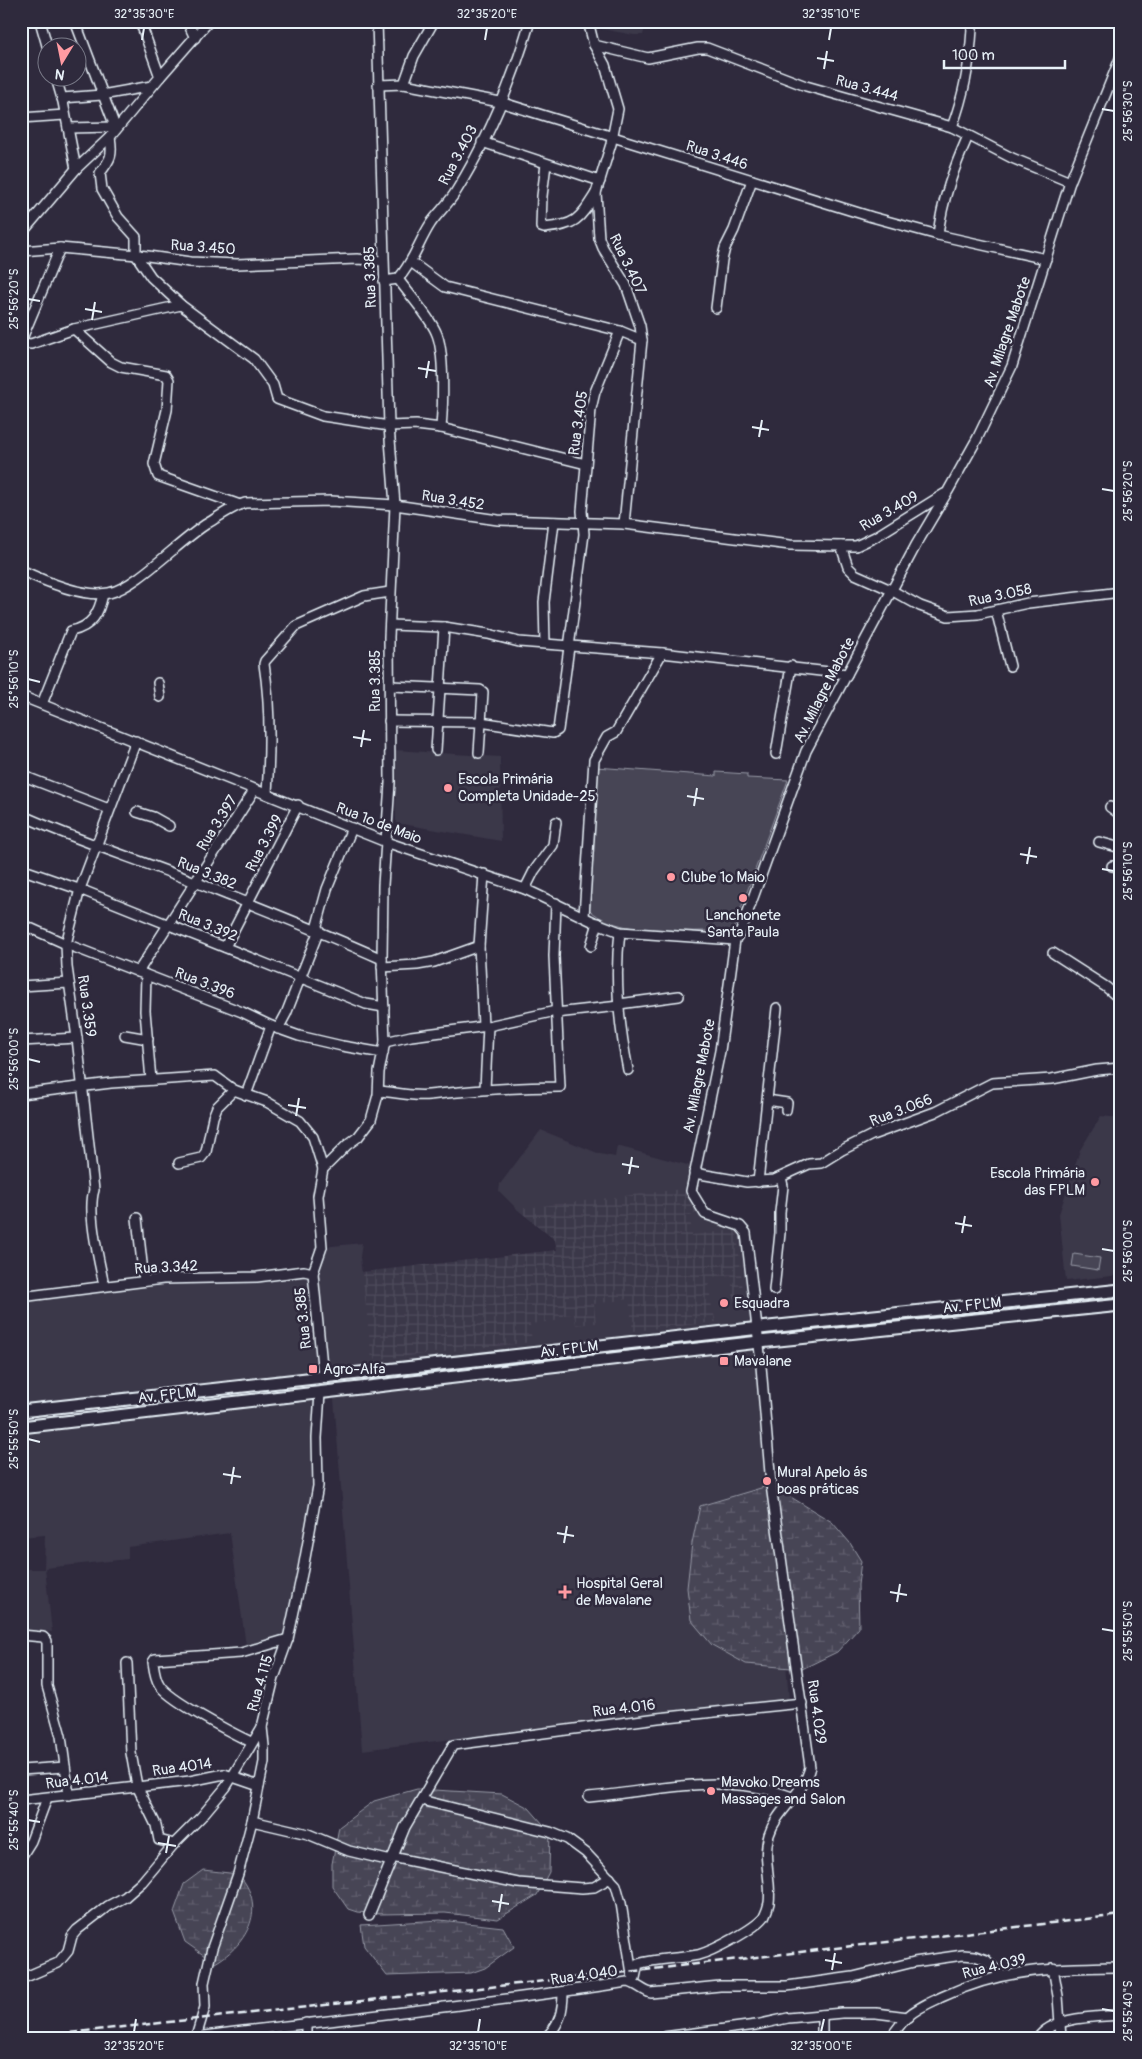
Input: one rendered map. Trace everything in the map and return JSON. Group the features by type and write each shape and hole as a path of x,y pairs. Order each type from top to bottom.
{"main road":[{"name":"Av. FPLM","path":"21,1411 757,1328 1121,1290"},
{"name":"Av. FPLM","path":"21,1427 320,1394 722,1346 1121,1305"},
{"path":"268,1384 270,1399"}],"street":[{"path":"40,21 45,38"},
{"path":"75,21 115,128"},
{"path":"140,21 160,77"},
{"path":"187,21 196,38"},
{"path":"21,234 76,169 110,137 115,128 210,21"},
{"name":"Rua 3.385","path":"323,1376 313,1274 322,1247 318,1196 323,1169 367,1127 376,1106 379,1091 379,1072 385,1042 382,963 383,886 390,783 390,592 395,505 389,426 377,21"},
{"path":"404,84 414,56 434,21"},
{"name":"Rua 3.403","path":"398,279 410,262 432,222 458,188 482,142 519,60 530,21"},
{"name":"Rua 3.407","path":"588,21 594,46 604,65 618,109 596,193 599,238 626,286 640,326 642,340 624,524"},
{"path":"952,127 963,92 969,63 972,29"},
{"name":"Rua 3.444","path":"594,46 648,58 698,48 707,48 806,86 952,127 1012,158 1070,182"},
{"name":"Av. Milagre Mabote","path":"759,1342 746,1233 740,1226 705,1214 691,1191 720,1051 735,940 741,931 806,751 891,590 977,438 1012,366 1070,182 1117,72 1121,56"},
{"name":"Rua 3.446","path":"378,85 404,84 500,102 872,218 1046,259"},
{"path":"62,98 102,95 152,86"},
{"path":"59,88 76,169"},
{"path":"21,118 65,115"},
{"path":"68,128 115,128"},
{"path":"938,235 947,192 968,136"},
{"path":"110,137 112,150 109,161 100,173 102,189 118,217 136,238 136,255 152,278 181,305 254,359 273,385 277,399 323,416 389,426 416,425 441,428 586,464"},
{"path":"482,142 600,181"},
{"path":"546,164 540,215 541,227 563,226 578,219 596,193"},
{"path":"716,308 725,248 734,230 752,180"},
{"path":"21,204 28,224"},
{"path":"60,248 21,342 30,344 74,329 181,305"},
{"name":"Rua 3.450","path":"21,251 60,248 190,262 237,264 357,259 383,261"},
{"path":"410,262 445,287 620,331 642,340"},
{"path":"384,280 398,279 436,331 440,349 443,404 441,428"},
{"path":"74,329 111,362 121,367 166,374 169,380 167,410 154,464 158,476 240,505"},
{"name":"Rua 3.405","path":"480,722 553,733 558,730 584,534 582,511 591,409 595,392 620,331"},
{"name":"Rua 3.409","path":"841,546 856,546 875,537 948,491"},
{"name":"Rua 3.452","path":"21,570 52,584 103,594 118,590 131,582 200,528 240,505 331,501 395,505 477,518 624,524 790,545 841,546"},
{"path":"545,643 544,602 554,522"},
{"path":"841,546 851,571 891,590"},
{"name":"Rua 3.058","path":"891,590 920,606 948,616 964,617 1028,602 1121,592"},
{"path":"267,793 270,756 270,707 265,661 296,626 364,596 390,592"},
{"path":"42,704 71,631 94,619 101,605 103,594"},
{"path":"996,610 1010,666"},
{"path":"390,624 444,627 488,634 519,642 662,653 790,666 847,674"},
{"path":"436,750 444,627"},
{"path":"584,916 594,760 607,737 616,732 662,653"},
{"path":"776,754 790,666"},
{"path":"158,682 160,697"},
{"path":"391,686 480,690 482,692 479,753"},
{"name":"Rua 1º de Maio","path":"21,696 386,842 525,889 620,932 735,940"},
{"path":"389,721 480,722"},
{"name":"Rua 3.359","path":"104,1285 94,1222 92,1197 94,1190 66,944 80,889 95,845 136,741"},
{"path":"21,775 109,809"},
{"name":"Rua 3.397","path":"142,973 168,925 255,789"},
{"name":"Rua 3.399","path":"225,947 298,806"},
{"path":"1110,807 1121,815"},
{"path":"137,812 153,817 169,826"},
{"name":"Rua 3.382","path":"21,815 317,930 382,963"},
{"path":"525,889 534,871 552,845 556,822"},
{"path":"246,1095 274,1028 286,1014 301,977 317,930 327,889 352,828"},
{"path":"1099,842 1121,848"},
{"name":"Rua 3.392","path":"21,869 80,889 366,1004 384,1007"},
{"path":"484,874 479,946 485,1026 485,1089"},
{"path":"379,1091 429,1095 485,1089 560,1087 554,936 556,903"},
{"path":"591,946 598,923"},
{"name":"Rua 3.396","path":"21,924 66,944 242,1012 274,1028 342,1046 384,1053"},
{"path":"620,932 617,962 619,1005 628,1070"},
{"path":"382,963 417,965 434,962 479,946"},
{"path":"1053,953 1106,987 1121,1000"},
{"path":"142,973 151,1080"},
{"path":"21,986 69,983"},
{"path":"385,1042 485,1026 556,1012 679,996"},
{"path":"758,1182 777,1008"},
{"path":"125,1035 148,1039"},
{"path":"21,1041 77,1038"},
{"name":"Rua 3.066","path":"694,1173 747,1182 774,1180 809,1164 822,1162 872,1135 935,1112 992,1083 1052,1079 1097,1070 1121,1068"},
{"path":"21,1094 83,1086 215,1076 234,1090 267,1102 300,1121 313,1138 323,1169"},
{"path":"179,1163 201,1158 206,1152 213,1117 217,1108 234,1090"},
{"path":"766,1100 787,1103 786,1110"},
{"path":"774,1290 783,1186 781,1177"},
{"path":"137,1218 144,1282"},
{"name":"Rua 3.342","path":"21,1297 163,1279 257,1277 304,1271 313,1274"},
{"name":"Rua 4.029","path":"632,1982 635,1978 638,1964 680,1958 708,1951 751,1928 764,1917 769,1904 766,1860 767,1843 773,1826 792,1797 802,1787 810,1768 772,1495 759,1342"},
{"name":"Rua 4.115","path":"192,2037 205,2006 204,1983 212,1948 238,1874 252,1821 264,1762 262,1726 274,1678 288,1639 303,1569 318,1486 317,1438 320,1394"},
{"path":"21,1635 43,1637 47,1640 48,1686 61,1736 69,1795"},
{"path":"251,1742 187,1706 162,1688 159,1684 153,1662 155,1659 242,1653 288,1639"},
{"path":"127,1663 131,1753 137,1786 156,1826 159,1840 174,1844"},
{"name":"Rua 4.016","path":"421,1800 451,1746 455,1743 658,1718 802,1704"},
{"path":"21,1979 58,1963 68,1951 72,1936 77,1930 136,1887 152,1871 174,1844 201,1817 232,1776 262,1726"},
{"path":"21,1770 66,1766"},
{"name":"Rua 4014","path":"137,1786 190,1781 224,1774 259,1786"},
{"path":"589,1797 712,1783 748,1785 770,1789 792,1797"},
{"name":"Rua 4.014","path":"21,1800 137,1786"},
{"path":"21,1857 31,1841 47,1798"},
{"path":"369,1915 408,1821 421,1800 559,1835 586,1853 616,1885 621,1903 632,1970 632,1982"},
{"path":"252,1821 308,1834 349,1851 518,1883 582,1888 594,1887 610,1878"},
{"name":"Rua 4.040","path":"192,2037 632,1982 644,1991 651,1993 720,1986 787,1986 853,1977 914,1962 963,1955 975,1956 986,1960 1001,1975"},
{"name":"Rua 4.039","path":"890,2038 908,2017 922,2006 967,1985 1001,1975 1053,1968 1121,1967"},
{"path":"1053,1968 1062,2038"},
{"path":"545,2038 557,2026 561,2015 563,1992"},
{"path":"656,2038 756,2025 788,2018 822,2015 876,2013 908,2017"},
{"path":"822,2015 822,2038"},
{"path":"1038,2038 1047,2028 1073,2019 1121,2015"},
{"path":"306,2023 306,2038"}],"shaded area":[{"path":"603,21 647,21 643,35 634,35 602,29"},
{"name":"Escola Primária Completa Unidade-25","path":"395,750 500,757 501,841 396,823"},
{"name":"Escola Primária das FPLM","path":"1101,1116 1121,1118 1121,1275 1066,1281 1059,1214 1080,1150"},
{"path":"541,1130 600,1154 615,1157 617,1146 695,1167 691,1191 699,1206 746,1233 760,1354 789,1699 362,1750 334,1399 320,1401 317,1468 288,1639 247,1653 230,1533 128,1547 128,1559 45,1568 52,1632 21,1629 21,1569 44,1569 45,1535 21,1537 21,1297 104,1285 312,1273 322,1247 362,1243 360,1257 362,1274 558,1250 556,1241 517,1209 499,1191 500,1184"},
{"path":"682,1189 697,1213 693,1213 690,1218 692,1235 734,1230 737,1233 744,1300 734,1301 731,1275 708,1277 711,1303 716,1322 633,1331 629,1299 594,1304 596,1323 576,1325 574,1314 563,1315 563,1320 530,1324 532,1342 372,1360 362,1272 557,1250 555,1240 517,1209"}],"green space":[{"name":"Clube 1º Maio","path":"596,767 716,776 716,772 747,774 747,778 788,780 733,930 677,931 634,928 615,924 599,917 587,907"},
{"path":"1074,1254 1100,1258 1098,1270 1072,1266"},
{"path":"771,1485 832,1522 850,1543 861,1561 858,1585 859,1628 837,1652 802,1669 746,1664 712,1645 691,1620 687,1588 692,1543 700,1506"},
{"path":"417,1789 502,1794 529,1808 550,1832 549,1872 537,1895 498,1919 445,1913 380,1914 357,1912 348,1909 332,1886 332,1864 339,1827 374,1801"},
{"path":"203,1870 238,1874 247,1886 252,1899 253,1911 245,1935 237,1946 215,1963 185,1942 174,1912 184,1884"},
{"path":"440,1920 503,1927 514,1947 485,1968 471,1973 387,1976 364,1946 361,1925"}],"railway":[{"path":"23,2038 636,1971 1121,1915"}],"place":[{"name":"Escola Primária Completa Unidade-25","path":"448,788"},
{"name":"Clube 1º Maio","path":"671,877"},
{"name":"Lanchonete Santa Paula","path":"743,898"},
{"name":"Escola Primária das FPLM","path":"1095,1182"},
{"name":"Esquadra","path":"724,1303"},
{"name":"Mavalane","path":"724,1361"},
{"name":"Agro-Alfa","path":"313,1369"},
{"name":"Mural Apelo ás boas práticas","path":"767,1481"},
{"name":"Hospital Geral de Mavalane","path":"565,1592"},
{"name":"Mavoko Dreams Massages and Salon","path":"711,1791"}]}
